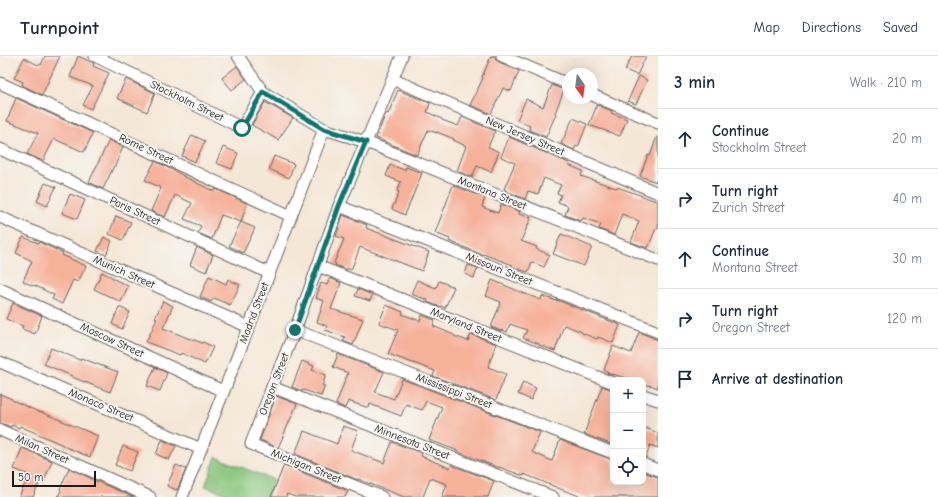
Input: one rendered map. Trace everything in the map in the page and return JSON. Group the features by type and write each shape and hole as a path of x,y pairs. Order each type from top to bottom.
{"street":[{"name":"Stockholm Street","path":"95,56 242,128 263,92"},
{"path":"238,56 263,92"},
{"name":"Oregon Street","path":"251,444 295,330 339,206 402,56"},
{"path":"502,56 562,81"},
{"name":"New Jersey Street","path":"392,79 658,193"},
{"name":"Rome Street","path":"0,83 291,216"},
{"name":"Montana Street","path":"263,92 324,129 366,142 658,260"},
{"path":"598,98 658,123"},
{"name":"Madrid Street","path":"182,497 249,327 324,129"},
{"name":"Paris Street","path":"0,149 269,273"},
{"name":"Missouri Street","path":"339,206 658,332"},
{"name":"Munich Street","path":"0,217 249,327"},
{"name":"Maryland Street","path":"318,266 610,382"},
{"name":"Moscow Street","path":"0,289 223,391"},
{"name":"Mississippi Street","path":"295,330 610,452"},
{"name":"Monaco Street","path":"0,362 201,449"},
{"name":"Minnesota Street","path":"272,387 553,497"},
{"path":"646,395 658,400"},
{"name":"Milan Street","path":"0,430 150,497"},
{"name":"Michigan Street","path":"251,444 357,492 382,497"},
{"path":"646,465 658,470"}],"green space":[{"path":"216,457 274,480 267,497 234,497 205,486"}],"building":[{"path":"45,56 60,56 42,95 22,85 23,82 14,78 24,58 41,65"},
{"path":"78,56 94,63 93,66 109,73 91,109 83,105 93,86 70,77"},
{"path":"491,56 495,56 496,60 499,62 519,71 511,91 503,88 491,114 470,105 483,78 482,77"},
{"path":"632,56 646,56 637,75 625,70"},
{"path":"237,66 246,79 232,90 222,78"},
{"path":"639,76 647,80 636,104 628,101"},
{"path":"126,79 155,93 147,112 117,98"},
{"path":"552,85 562,89 562,95 555,113 556,114 546,137 529,130 530,126 517,120 526,99 543,107"},
{"path":"398,90 430,103 427,112 442,120 458,126 462,117 495,131 488,147 499,152 491,172 477,166 472,177 457,171 466,146 437,132 428,130 417,155 376,138 386,113 388,114"},
{"path":"16,98 93,133 84,152 54,139 43,161 27,154 38,133 7,121"},
{"path":"265,102 293,118 278,140 252,125"},
{"path":"597,105 612,111 611,113 627,119 620,136 589,125"},
{"path":"573,118 587,124 578,147 576,146 574,150 561,144"},
{"path":"192,135 205,141 195,162 182,156"},
{"path":"657,136 658,177 656,182 640,176 648,155 650,156"},
{"path":"509,137 569,163 568,165 583,171 581,176 658,202 658,229 656,228 648,248 631,242 639,221 622,214 614,235 599,229 601,224 583,218 581,221 565,215 568,206 558,202 561,195 557,193 561,185 544,178 538,194 528,191 525,199 506,191 504,189 515,163 501,157"},
{"path":"109,140 123,147 103,189 89,182"},
{"path":"223,147 238,153 232,169 216,163"},
{"path":"274,156 294,164 289,178 269,169"},
{"path":"155,161 209,189 215,191 216,189 247,203 241,222 221,215 212,239 198,233 201,226 184,219 192,203 175,195 165,217 151,211 161,188 145,180"},
{"path":"390,165 405,170 406,167 422,173 405,215 392,209 399,192 397,191 401,182 386,176"},
{"path":"45,183 56,187 47,206 37,201"},
{"path":"453,185 485,198 482,207 498,213 501,204 520,212 519,214 531,218 521,241 537,247 536,249 550,255 544,267 532,262 528,272 449,241 450,239 435,233"},
{"path":"70,194 85,200 77,219 62,213"},
{"path":"343,215 367,225 366,228 429,252 422,271 360,247 351,270 335,265 336,264 334,263 344,239 336,236"},
{"path":"116,216 131,222 123,240 109,234"},
{"path":"241,222 255,228 243,253 229,246"},
{"path":"561,234 592,247 584,266 553,254"},
{"path":"23,237 38,243 39,242 63,253 62,255 86,266 78,282 73,280 62,304 52,299 54,295 23,281 32,261 16,253"},
{"path":"104,237 112,241 106,255 97,251"},
{"path":"197,247 213,255 206,272 190,265"},
{"path":"468,265 478,268 474,278 465,274"},
{"path":"102,272 128,286 121,302 94,289"},
{"path":"209,276 226,284 228,279 240,285 230,305 214,298 211,302 200,297"},
{"path":"330,278 341,283 331,309 363,319 353,345 343,341 345,337 325,330 327,326 317,322 324,301 316,298 321,283 327,285"},
{"path":"417,280 436,288 439,281 454,287 445,308 427,302 428,300 411,294"},
{"path":"492,280 541,300 542,296 557,300 620,325 613,343 598,337 597,339 564,325 555,351 523,338 527,330 510,324 507,332 491,327 501,302 486,296"},
{"path":"358,289 372,295 370,301 355,296"},
{"path":"163,301 173,306 163,328 213,347 205,364 181,353 180,355 146,342 157,319 155,318"},
{"path":"13,303 42,316 35,334 22,329 23,326 6,319"},
{"path":"386,305 403,312 402,314 420,321 422,315 435,320 433,326 468,341 471,334 496,344 488,367 506,374 496,400 433,376 435,371 388,354 398,330 379,323"},
{"path":"119,307 130,312 122,329 112,324"},
{"path":"639,332 658,340 658,388 646,385 646,377 622,377 607,373 608,372 604,370 613,346 631,353"},
{"path":"51,348 80,360 81,358 118,372 110,392 44,364"},
{"path":"338,354 384,372 375,392 394,399 402,379 540,432 532,452 552,461 560,440 610,459 610,485 646,485 646,473 658,477 658,497 582,497 524,474 524,476 499,468 429,440 442,407 426,401 422,410 406,404 401,416 370,404 369,408 348,401 345,408 336,404 348,373 333,367"},
{"path":"302,361 314,366 312,370 326,375 322,386 325,386 321,396 292,387"},
{"path":"155,367 167,373 160,391 147,386"},
{"path":"523,382 536,388 531,400 518,394"},
{"path":"602,386 610,389 610,444 584,434"},
{"path":"0,394 41,413 98,436 90,457 20,426 19,428 12,425 11,427 0,423"},
{"path":"276,396 297,404 278,448 260,440"},
{"path":"343,426 358,431 351,450 384,463 392,442 422,453 421,456 450,468 451,465 494,481 488,497 442,497 447,484 430,478 423,497 404,497 295,454 304,431 337,444"},
{"path":"646,428 658,433 658,448 650,445 646,458"},
{"path":"162,440 176,446 169,460 156,454"},
{"path":"123,446 138,452 130,471 115,465"},
{"path":"22,448 52,461 44,481 41,479 33,497 19,497 29,475 14,469"},
{"path":"176,465 186,469 177,490 167,486"},
{"path":"284,465 348,491 345,497 295,497 287,494 286,497 271,497"},
{"path":"69,468 96,481 133,497 58,497"}],"route":[{"path":"242,128 263,92 324,129 366,142 339,206 295,330"}]}
